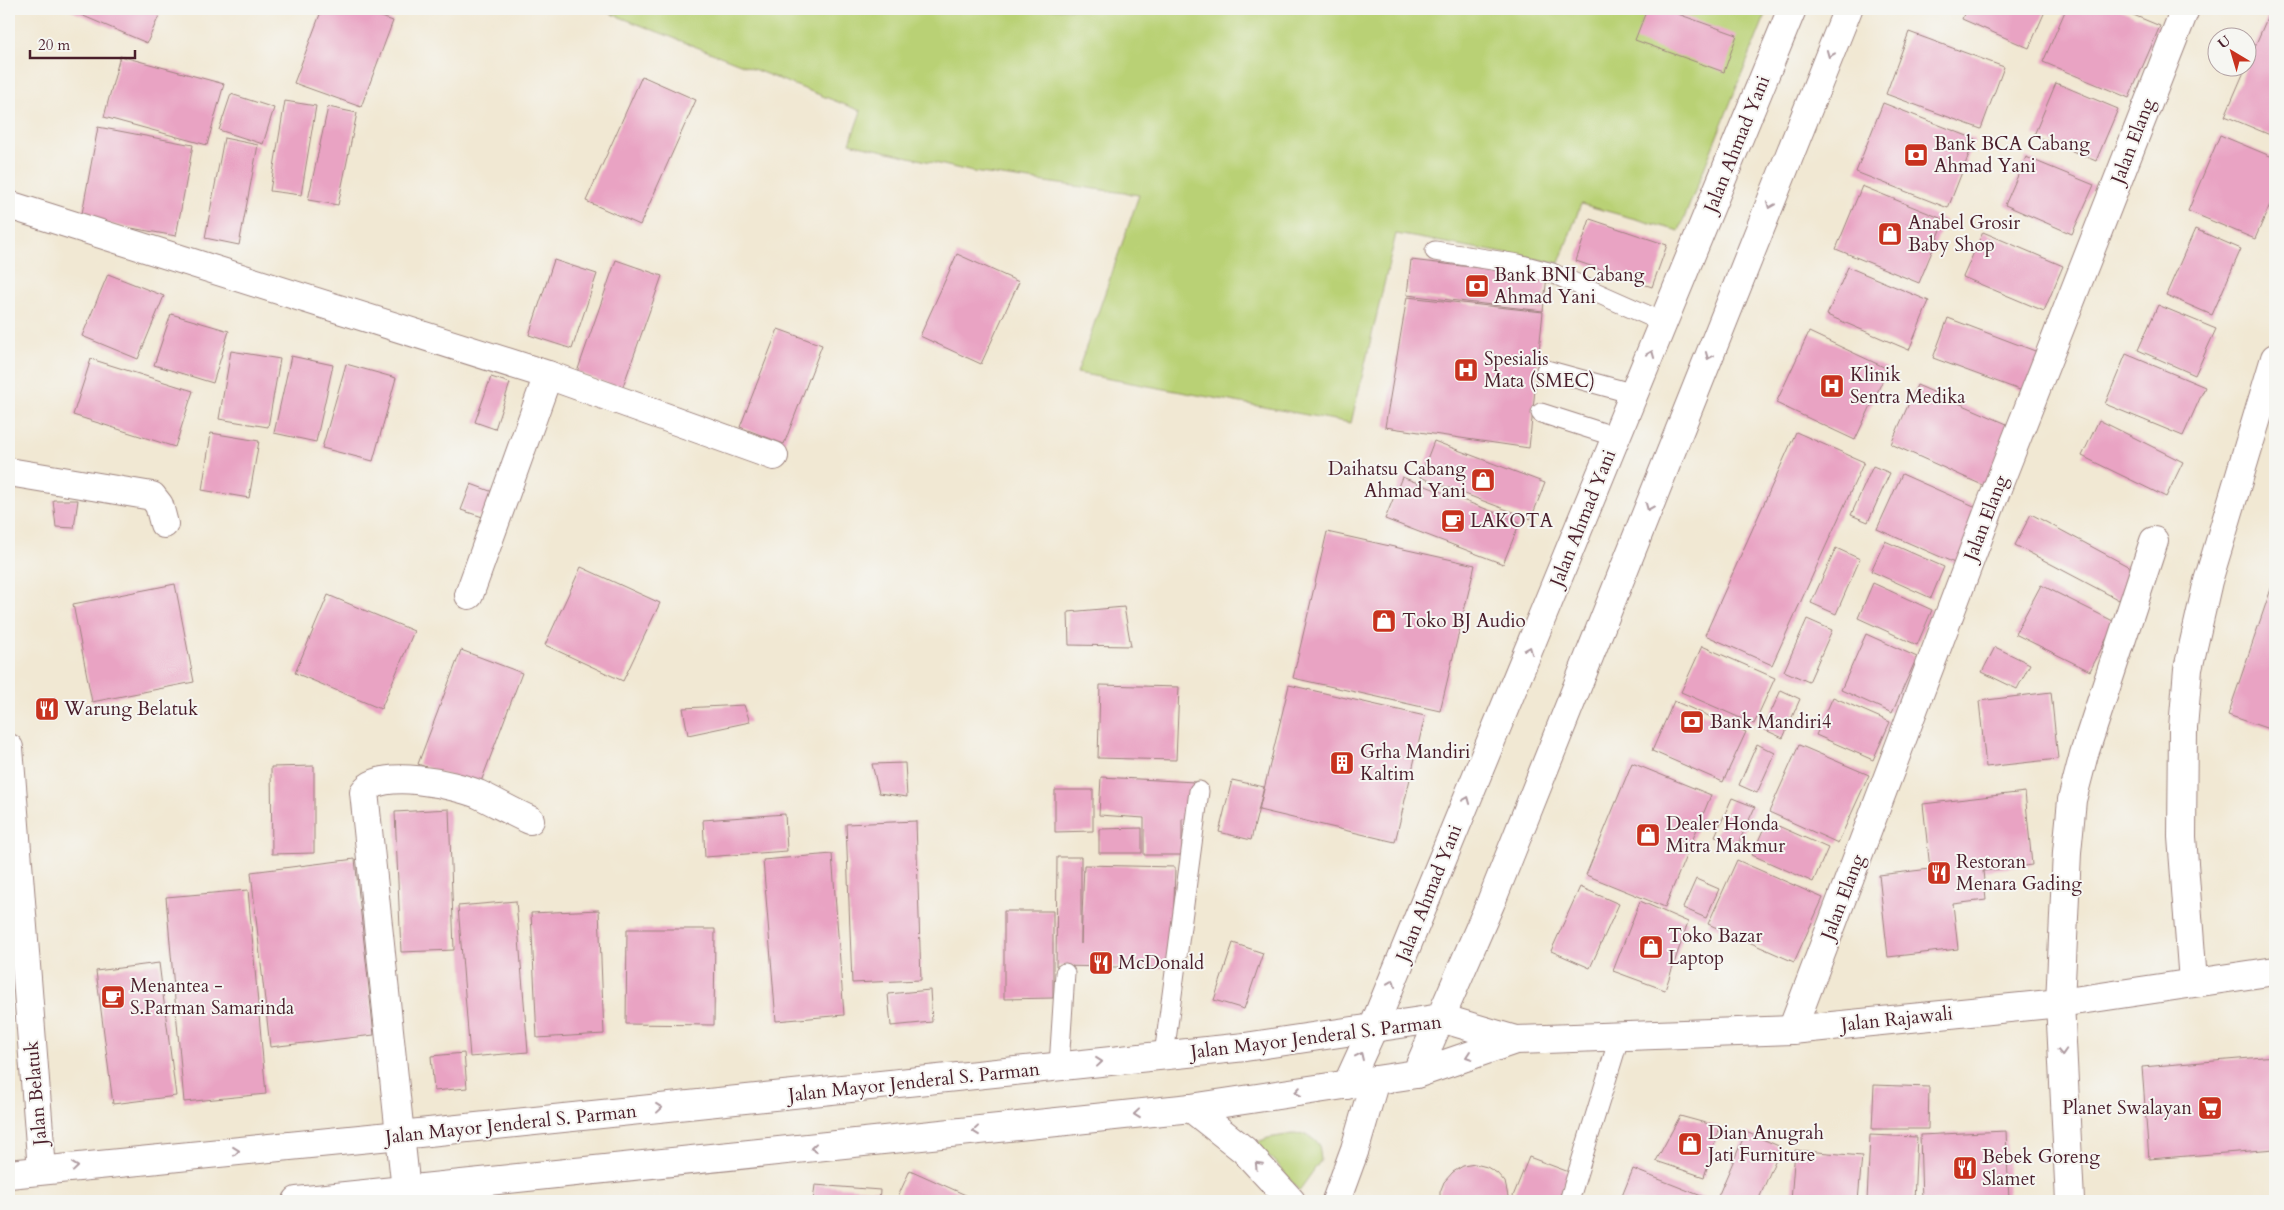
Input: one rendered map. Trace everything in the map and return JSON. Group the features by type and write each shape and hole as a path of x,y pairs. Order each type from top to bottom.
{"street":[{"name":"Jalan Ahmad Yani","path":"1347,1085 1373,1028 1792,9"},
{"path":"1416,1074 1495,893 1848,9"},
{"name":"Jalan Elang","path":"1792,1030 1998,486 2185,9"},
{"path":"9,205 548,375 774,456"},
{"path":"2193,982 2182,837 2183,728 2188,669 2208,581 2267,421 2275,358"},
{"path":"469,595 548,375"},
{"path":"9,472 152,496 159,505 164,524"},
{"path":"2070,1201 2060,1003 2067,852 2072,800 2084,754 2154,541"},
{"name":"Jalan Belatuk","path":"9,748 42,1170"},
{"path":"406,1190 364,792 368,786 381,781 411,780 446,785 477,794 530,820"},
{"name":"Jalan Rajawali","path":"1515,1040 1792,1030 2060,1003 2275,971"},
{"name":"Jalan Mayor Jenderal S. Parman","path":"9,1174 1164,1055 1245,1046 1441,1018 1515,1040"},
{"path":"297,1201 1190,1108 1416,1074 1515,1040"},
{"path":"1336,1201 1355,1149 1375,1080"},
{"path":"1190,1108 1244,1150 1291,1201"}],"lane":[{"path":"1435,251 1518,264 1552,272 1664,322"},
{"path":"1546,370 1634,394"},
{"path":"1541,413 1616,437"},
{"path":"1164,1055 1199,791"},
{"path":"1059,1066 1065,972"},
{"path":"1569,1201 1620,1036"}],"green space":[{"path":"599,9 1768,9 1679,231 1581,204 1559,263 1396,234 1351,423 1077,373 1139,195 973,172 850,143 861,111"},
{"path":"1293,1134 1308,1135 1319,1144 1321,1160 1299,1191 1275,1161 1250,1145 1268,1138"}],"building":[{"path":"67,9 162,9 147,43"},
{"path":"322,9 359,9 393,21 361,107 294,83"},
{"path":"1647,9 1664,9 1737,35 1724,72 1635,40"},
{"path":"1966,9 2046,9 2029,48 1962,19"},
{"path":"2066,9 2119,9 2160,26 2129,98 2043,62"},
{"path":"2271,9 2275,9 2275,137 2225,116 2241,78 2256,78 2256,44"},
{"path":"1909,32 2004,67 1981,129 1886,94"},
{"path":"120,56 224,84 207,145 104,117"},
{"path":"642,76 696,100 640,225 586,201"},
{"path":"2056,83 2118,109 2096,161 2034,135"},
{"path":"231,94 274,108 263,144 219,130"},
{"path":"285,101 316,106 301,195 270,191"},
{"name":"Bank BCA Cabang Ahmad Yani","path":"1883,103 1975,139 1948,208 1856,172"},
{"path":"328,107 357,113 338,205 308,200"},
{"path":"98,127 193,145 176,236 81,219"},
{"path":"2220,135 2275,158 2275,193 2255,239 2188,211"},
{"path":"224,138 258,145 239,245 205,238"},
{"path":"2026,157 2094,185 2072,234 2005,205"},
{"name":"Anabel Grosir Baby Shop","path":"1862,186 1945,220 1919,283 1836,249"},
{"path":"1590,219 1667,245 1652,287 1576,261"},
{"path":"2195,229 2241,249 2212,315 2166,295"},
{"path":"1983,232 2063,266 2044,311 1963,277"},
{"path":"957,254 1019,282 981,364 920,336"},
{"path":"554,260 597,274 572,349 529,335"},
{"path":"616,260 662,276 622,389 577,372"},
{"name":"Bank BNI Cabang Ahmad Yani","path":"1411,260 1547,276 1543,311 1407,295"},
{"path":"1848,267 1929,301 1909,350 1827,315"},
{"path":"108,274 164,296 138,359 82,336"},
{"name":"Spesialis Mata (SMEC)","path":"1407,297 1543,312 1529,448 1385,427"},
{"path":"2158,305 2216,329 2195,375 2138,350"},
{"path":"171,314 229,331 213,383 154,365"},
{"path":"1948,318 2043,354 2028,393 1933,358"},
{"path":"778,329 822,345 784,444 740,427"},
{"name":"Klinik Sentra Medika","path":"1809,332 1888,369 1855,440 1776,403"},
{"path":"231,351 280,359 268,427 219,419"},
{"path":"2126,354 2205,387 2183,436 2105,404"},
{"path":"291,356 333,365 316,442 274,433"},
{"path":"91,359 193,391 175,447 73,415"},
{"path":"346,364 396,378 373,461 322,448"},
{"path":"491,377 510,383 495,429 475,422"},
{"path":"1917,385 2016,428 1989,488 1891,444"},
{"path":"2099,420 2183,462 2166,497 2082,456"},
{"path":"1796,432 1864,462 1772,665 1705,635"},
{"path":"211,433 259,441 249,498 202,490"},
{"name":"Daihatsu Cabang Ahmad Yani","path":"1434,441 1545,483 1531,519 1420,477"},
{"path":"1873,466 1890,473 1868,522 1851,515"},
{"path":"1902,474 1983,510 1959,565 1877,529"},
{"name":"LAKOTA","path":"1402,477 1520,522 1503,564 1385,519"},
{"path":"471,484 501,495 492,520 461,510"},
{"path":"53,500 78,500 74,528 56,527"},
{"path":"2031,514 2135,570 2119,600 2015,545"},
{"name":"Toko BJ Audio","path":"1327,532 1475,565 1440,711 1293,678"},
{"path":"1885,541 1944,567 1931,598 1871,571"},
{"path":"1836,548 1860,559 1836,614 1811,603"},
{"path":"581,567 660,603 623,681 545,645"},
{"path":"2275,577 2275,731 2228,715"},
{"path":"1873,583 1932,610 1917,645 1858,618"},
{"path":"175,584 194,682 92,702 73,604"},
{"path":"2041,585 2115,622 2090,671 2015,634"},
{"path":"328,595 414,631 381,709 295,673"},
{"path":"1124,607 1131,646 1069,645 1068,612"},
{"path":"1807,619 1832,630 1809,682 1784,671"},
{"path":"1866,634 1917,657 1892,713 1841,690"},
{"path":"1702,646 1775,678 1754,724 1681,692"},
{"path":"1995,647 2030,664 2017,689 1982,672"},
{"path":"461,650 522,673 479,787 418,764"},
{"path":"1100,685 1179,687 1176,760 1098,758"},
{"name":"Grha Mandiri Kaltim","path":"1289,685 1425,716 1395,842 1259,810"},
{"path":"1781,690 1800,699 1783,738 1763,729"},
{"path":"2051,692 2058,759 1986,767 1979,701"},
{"path":"1833,697 1890,722 1873,760 1816,735"},
{"path":"1674,701 1746,732 1723,782 1652,751"},
{"path":"744,705 750,722 688,735 683,708"},
{"path":"1757,744 1775,753 1757,793 1739,785"},
{"path":"1799,745 1869,775 1838,843 1769,812"},
{"path":"905,763 907,797 879,793 872,764"},
{"name":"Dealer Honda Mitra Makmur","path":"1632,763 1711,795 1665,907 1586,875"},
{"path":"314,766 314,853 272,854 271,767"},
{"path":"1101,777 1195,782 1192,820 1182,819 1182,855 1144,855 1144,818 1099,815"},
{"path":"1232,780 1264,787 1251,840 1219,832"},
{"path":"1055,790 1093,790 1093,831 1055,832"},
{"name":"Restoran Menara Gading","path":"2025,792 2032,865 1983,871 1986,900 1953,904 1958,949 1888,957 1879,875 1930,869 1923,804"},
{"path":"1732,798 1755,807 1737,846 1715,836"},
{"path":"449,809 454,950 401,952 395,812"},
{"path":"785,814 787,851 705,857 703,820"},
{"path":"916,821 921,980 852,983 846,824"},
{"path":"1767,821 1828,848 1813,882 1752,855"},
{"path":"1142,828 1142,853 1099,853 1099,829"},
{"path":"832,854 844,1015 776,1021 763,860"},
{"path":"1057,857 1081,857 1081,944 1084,865 1175,867 1172,968 1056,966"},
{"path":"355,859 374,1035 270,1047 251,872"},
{"path":"1737,860 1823,898 1794,962 1708,924"},
{"path":"1696,879 1719,889 1706,918 1683,908"},
{"path":"1580,887 1619,904 1590,968 1551,951"},
{"path":"248,890 266,1094 184,1102 166,897"},
{"path":"516,901 528,1052 470,1057 458,906"},
{"name":"Toko Bazar Laptop","path":"1640,901 1688,922 1665,990 1613,971"},
{"path":"599,910 604,1034 537,1038 531,913"},
{"path":"1004,911 1053,911 1053,998 1004,999"},
{"path":"627,929 715,929 714,1025 626,1024"},
{"path":"1233,943 1263,953 1244,1009 1214,1000"},
{"path":"159,963 176,1096 113,1104 96,971"},
{"path":"930,990 932,1022 891,1026 888,994"},
{"path":"464,1053 467,1088 434,1091 431,1056"},
{"name":"Planet Swalayan","path":"2275,1056 2275,1149 2149,1159 2142,1067"},
{"path":"1874,1085 1929,1087 1928,1129 1872,1129"},
{"name":"Dian Anugrah Jati Furniture","path":"1680,1116 1720,1127 1704,1177 1656,1161"},
{"name":"Bebek Goreng Slamet","path":"2006,1131 2009,1201 1922,1201 1920,1135"},
{"path":"1746,1132 1781,1147 1758,1201 1716,1201"},
{"path":"1870,1135 1917,1137 1914,1201 1867,1201"},
{"path":"1795,1150 1862,1156 1858,1201 1791,1201"},
{"path":"1529,1157 1569,1172 1558,1201 1511,1201"},
{"path":"1475,1164 1487,1167 1497,1173 1505,1182 1509,1201 1440,1201 1440,1192 1444,1182 1453,1172 1463,1166"},
{"path":"1633,1169 1709,1199 1708,1201 1620,1201"},
{"path":"910,1170 979,1201 896,1201"},
{"path":"815,1185 880,1190 879,1201 813,1201"},
{"path":"763,1197 784,1200 784,1201 762,1201"}],"place":[{"name":"Bank BCA Cabang Ahmad Yani","path":"1916,155"},
{"name":"Anabel Grosir Baby Shop","path":"1890,234"},
{"name":"Bank BNI Cabang Ahmad Yani","path":"1477,286"},
{"name":"Spesialis Mata (SMEC)","path":"1466,370"},
{"name":"Klinik Sentra Medika","path":"1832,386"},
{"name":"Daihatsu Cabang Ahmad Yani","path":"1483,480"},
{"name":"LAKOTA","path":"1453,521"},
{"name":"Toko BJ Audio","path":"1384,621"},
{"name":"Warung Belatuk","path":"47,709"},
{"name":"Bank Mandiri4","path":"1692,722"},
{"name":"Grha Mandiri Kaltim","path":"1342,763"},
{"name":"Dealer Honda Mitra Makmur","path":"1648,835"},
{"name":"Restoran Menara Gading","path":"1939,873"},
{"name":"Toko Bazar Laptop","path":"1651,947"},
{"name":"McDonald","path":"1101,963"},
{"name":"Menantea - S.Parman Samarinda","path":"113,997"},
{"name":"Planet Swalayan","path":"2210,1108"},
{"name":"Dian Anugrah Jati Furniture","path":"1690,1144"},
{"name":"Bebek Goreng Slamet","path":"1965,1168"}]}
